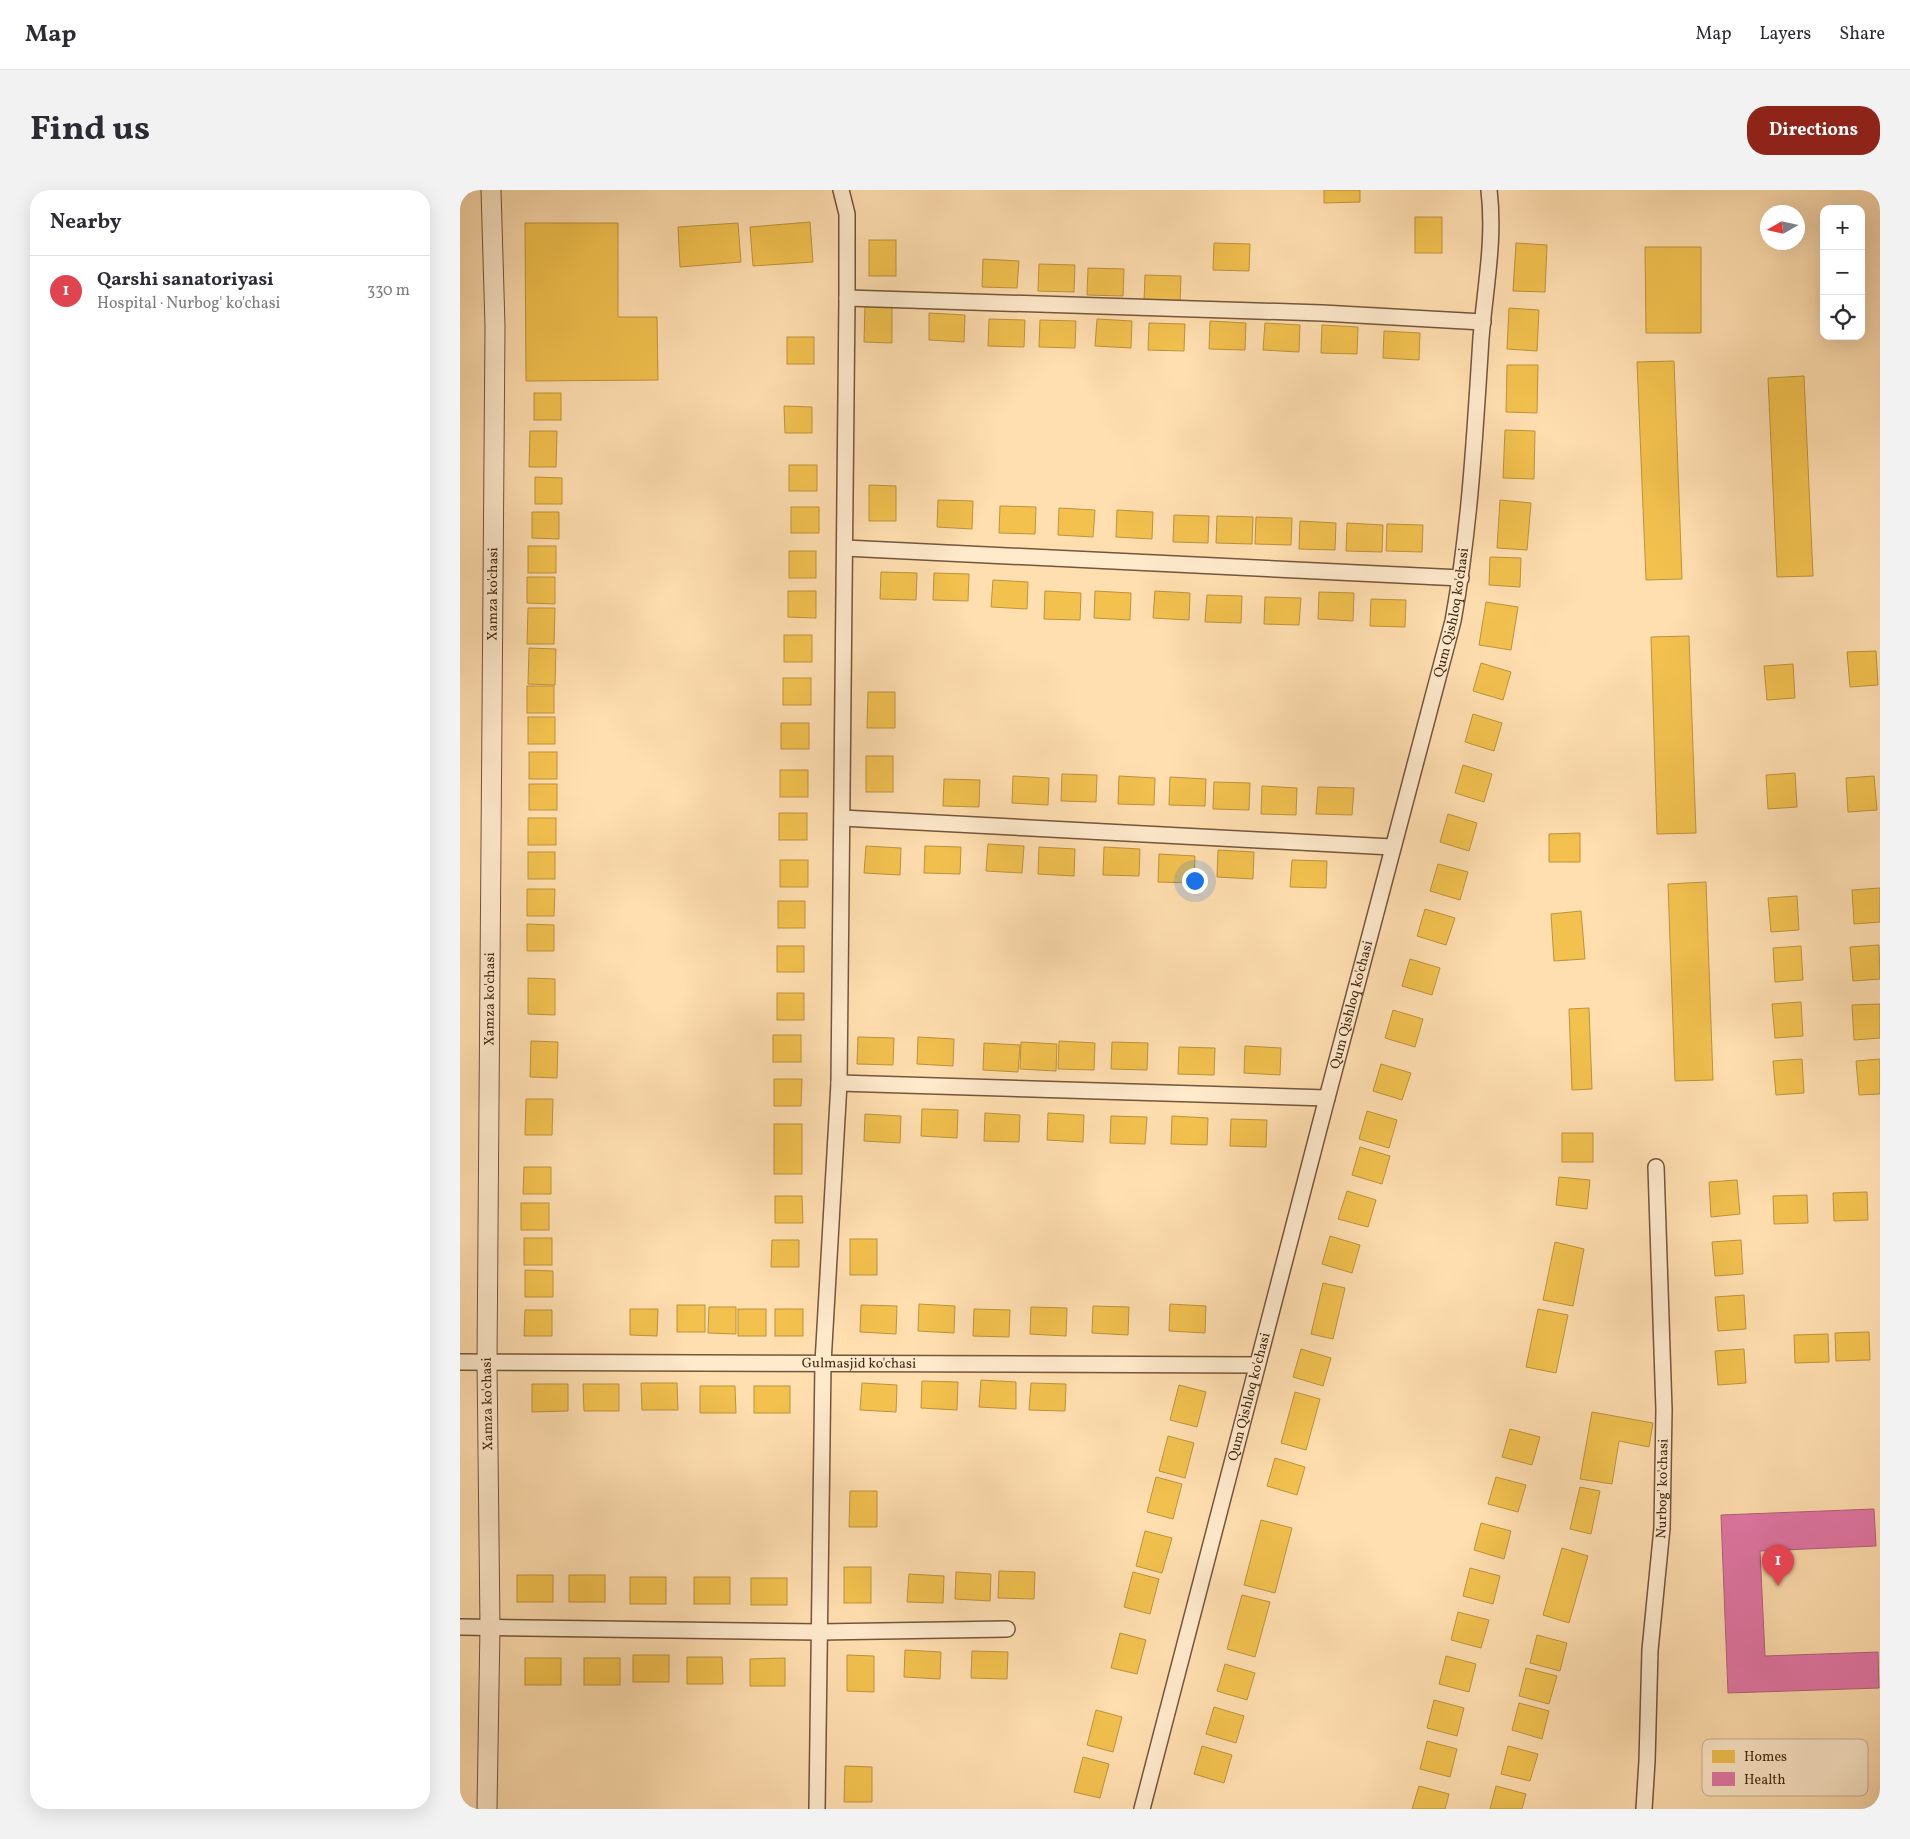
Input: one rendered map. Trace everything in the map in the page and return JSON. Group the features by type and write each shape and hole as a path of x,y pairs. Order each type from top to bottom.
{"street":[{"name":"Xamza ko'chasi","path":"487,1809 490,1627 487,1362 495,336 491,190"},
{"path":"817,1809 823,1363 839,1083 847,298 847,214 841,190"},
{"name":"Qum Qishloq ko'chasi","path":"1142,1809 1326,1098 1453,621 1461,578 1472,475 1482,322 1491,253 1492,216 1489,190"},
{"path":"847,298 1322,313 1482,322"},
{"path":"845,548 1461,578"},
{"path":"842,818 1392,847"},
{"path":"839,1083 1326,1098"},
{"name":"Nurbog' ko'chasi","path":"1644,1809 1648,1761 1650,1650 1662,1518 1664,1410 1656,1168"},
{"name":"Gulmasjid ko'chasi","path":"460,1362 1257,1365"},
{"path":"460,1627 819,1632 1007,1629"}],"building: Homes":[{"path":"1324,190 1360,190 1360,202 1324,203"},
{"path":"1415,217 1442,217 1442,253 1415,253"},
{"path":"810,222 813,262 753,266 750,227"},
{"path":"525,223 618,223 618,317 657,317 658,380 526,381"},
{"path":"738,223 741,262 680,267 678,227"},
{"path":"869,240 896,240 896,276 869,276"},
{"path":"1214,243 1250,244 1249,271 1213,270"},
{"path":"1516,243 1547,245 1545,292 1513,291"},
{"path":"1645,247 1701,247 1701,333 1646,333"},
{"path":"983,259 1019,261 1017,288 982,287"},
{"path":"1039,264 1075,265 1074,292 1038,291"},
{"path":"1088,268 1124,269 1123,296 1087,295"},
{"path":"1145,275 1181,276 1180,303 1144,302"},
{"path":"865,306 892,306 892,343 864,342"},
{"path":"1509,308 1539,310 1537,351 1507,349"},
{"path":"929,313 965,315 964,342 929,340"},
{"path":"989,319 1025,320 1024,347 988,346"},
{"path":"1097,319 1132,321 1131,348 1095,346"},
{"path":"1040,320 1076,321 1075,348 1039,347"},
{"path":"1210,321 1246,323 1245,350 1209,349"},
{"path":"1149,323 1185,324 1184,351 1148,350"},
{"path":"1265,323 1300,325 1299,352 1263,350"},
{"path":"1322,325 1358,327 1357,354 1321,353"},
{"path":"1384,331 1420,333 1419,360 1383,358"},
{"path":"787,337 814,337 814,364 787,364"},
{"path":"1674,361 1682,579 1646,580 1637,362"},
{"path":"1507,365 1538,365 1537,413 1506,412"},
{"path":"1804,376 1813,576 1777,577 1768,378"},
{"path":"534,393 561,393 561,420 534,420"},
{"path":"784,406 812,407 812,433 785,433"},
{"path":"1505,430 1535,431 1534,479 1503,478"},
{"path":"530,431 557,431 556,467 529,467"},
{"path":"789,465 817,465 817,491 789,491"},
{"path":"535,477 562,478 562,504 535,504"},
{"path":"869,485 896,486 896,521 869,521"},
{"path":"938,500 973,501 972,529 937,527"},
{"path":"1500,500 1531,503 1527,550 1497,548"},
{"path":"1000,506 1036,507 1035,534 999,533"},
{"path":"791,507 819,507 819,533 791,533"},
{"path":"1059,508 1095,510 1093,537 1058,535"},
{"path":"1117,510 1153,512 1152,539 1116,537"},
{"path":"532,512 559,512 559,539 532,538"},
{"path":"1174,515 1209,516 1208,543 1173,542"},
{"path":"1217,516 1253,517 1252,544 1216,543"},
{"path":"1256,517 1292,518 1291,545 1255,544"},
{"path":"1300,521 1336,523 1335,550 1299,549"},
{"path":"1347,523 1383,525 1382,552 1346,551"},
{"path":"1387,524 1423,525 1422,552 1386,551"},
{"path":"528,546 556,546 556,573 528,573"},
{"path":"789,551 816,551 816,578 789,578"},
{"path":"1490,557 1521,558 1520,587 1489,585"},
{"path":"881,572 917,573 916,600 880,599"},
{"path":"934,573 969,574 968,601 933,600"},
{"path":"527,577 555,577 555,604 527,603"},
{"path":"993,580 1028,582 1027,609 991,607"},
{"path":"788,591 816,591 816,618 788,617"},
{"path":"1045,591 1081,593 1080,620 1044,619"},
{"path":"1095,591 1131,593 1130,620 1094,618"},
{"path":"1155,591 1190,593 1189,620 1153,618"},
{"path":"1319,592 1354,593 1353,621 1318,619"},
{"path":"1207,595 1242,596 1241,623 1205,622"},
{"path":"1265,597 1301,598 1299,625 1264,624"},
{"path":"1371,599 1406,600 1405,627 1370,626"},
{"path":"1486,602 1518,607 1511,650 1479,645"},
{"path":"528,608 555,608 554,644 527,644"},
{"path":"784,635 812,635 812,662 784,662"},
{"path":"1689,636 1696,833 1657,834 1651,637"},
{"path":"529,648 556,649 555,685 528,684"},
{"path":"1876,651 1878,685 1850,687 1847,652"},
{"path":"1481,663 1511,672 1503,700 1473,691"},
{"path":"1793,664 1795,698 1767,700 1764,666"},
{"path":"783,678 811,678 811,705 783,705"},
{"path":"527,686 554,686 554,713 527,713"},
{"path":"868,692 895,692 895,728 867,728"},
{"path":"1473,714 1502,723 1494,751 1465,742"},
{"path":"528,717 555,717 555,744 528,744"},
{"path":"781,723 809,723 809,749 781,749"},
{"path":"529,752 557,752 557,779 529,779"},
{"path":"866,756 893,756 893,792 866,792"},
{"path":"1463,765 1492,774 1484,802 1455,793"},
{"path":"780,770 808,770 808,797 780,797"},
{"path":"1795,773 1797,807 1768,809 1766,775"},
{"path":"1062,774 1097,775 1096,802 1061,801"},
{"path":"1013,776 1049,778 1048,805 1012,803"},
{"path":"1119,776 1155,778 1154,805 1118,804"},
{"path":"1874,776 1877,810 1848,812 1846,778"},
{"path":"1170,777 1206,779 1205,806 1169,805"},
{"path":"944,779 980,780 979,807 943,806"},
{"path":"1214,782 1250,783 1249,810 1213,809"},
{"path":"529,784 557,784 557,810 529,810"},
{"path":"1262,786 1297,788 1296,815 1261,814"},
{"path":"1318,787 1354,788 1352,815 1316,814"},
{"path":"779,813 807,813 807,840 779,840"},
{"path":"1448,814 1477,823 1469,851 1440,842"},
{"path":"528,818 556,818 556,845 528,845"},
{"path":"1580,833 1580,862 1549,862 1549,834"},
{"path":"988,844 1024,846 1022,873 986,871"},
{"path":"866,846 901,848 900,875 864,873"},
{"path":"925,846 961,847 960,874 924,873"},
{"path":"1039,847 1075,849 1074,876 1038,874"},
{"path":"1104,847 1140,849 1139,876 1103,875"},
{"path":"1218,850 1254,852 1253,879 1217,877"},
{"path":"528,852 555,852 555,879 528,879"},
{"path":"1159,854 1195,856 1194,883 1158,882"},
{"path":"780,860 808,860 808,887 780,887"},
{"path":"1292,860 1327,861 1326,888 1290,887"},
{"path":"1438,864 1468,872 1460,900 1430,891"},
{"path":"1706,882 1713,1080 1675,1081 1668,884"},
{"path":"1880,888 1880,922 1854,924 1852,890"},
{"path":"527,889 555,889 554,916 527,916"},
{"path":"1797,896 1799,930 1771,932 1768,898"},
{"path":"778,901 805,901 805,928 778,928"},
{"path":"1425,909 1455,918 1446,945 1417,936"},
{"path":"1581,911 1585,959 1554,961 1551,914"},
{"path":"527,924 554,925 554,951 527,951"},
{"path":"1879,945 1880,979 1853,981 1850,947"},
{"path":"777,946 804,946 804,972 777,972"},
{"path":"1801,946 1803,980 1775,982 1773,948"},
{"path":"1410,959 1440,968 1432,995 1402,986"},
{"path":"528,978 555,979 555,1015 528,1014"},
{"path":"777,993 804,993 804,1020 777,1020"},
{"path":"1801,1002 1803,1036 1775,1038 1772,1004"},
{"path":"1880,1004 1880,1038 1854,1040 1852,1005"},
{"path":"1589,1008 1592,1089 1572,1090 1569,1009"},
{"path":"1393,1010 1423,1019 1415,1047 1385,1038"},
{"path":"773,1035 801,1035 801,1062 773,1062"},
{"path":"858,1037 894,1038 893,1065 857,1064"},
{"path":"918,1037 954,1039 953,1066 917,1064"},
{"path":"531,1041 558,1042 557,1078 530,1077"},
{"path":"1059,1041 1095,1043 1094,1070 1058,1069"},
{"path":"1021,1042 1057,1044 1056,1071 1020,1069"},
{"path":"1112,1042 1148,1043 1147,1070 1111,1069"},
{"path":"984,1043 1020,1045 1018,1072 983,1070"},
{"path":"1245,1046 1281,1048 1280,1075 1244,1073"},
{"path":"1179,1047 1215,1048 1214,1075 1178,1074"},
{"path":"1802,1059 1804,1093 1776,1095 1773,1061"},
{"path":"1880,1059 1880,1094 1859,1095 1856,1061"},
{"path":"1381,1064 1411,1073 1402,1100 1373,1091"},
{"path":"774,1079 802,1079 801,1106 774,1106"},
{"path":"526,1099 553,1099 552,1135 525,1135"},
{"path":"922,1109 958,1110 957,1138 921,1136"},
{"path":"1367,1111 1397,1120 1389,1148 1359,1139"},
{"path":"985,1113 1020,1115 1019,1142 984,1141"},
{"path":"1048,1113 1084,1115 1083,1142 1047,1140"},
{"path":"865,1114 901,1116 900,1143 864,1141"},
{"path":"1111,1116 1147,1117 1145,1144 1110,1143"},
{"path":"1172,1116 1208,1118 1207,1145 1171,1144"},
{"path":"1231,1119 1267,1120 1266,1147 1230,1146"},
{"path":"774,1124 802,1124 802,1174 774,1174"},
{"path":"1562,1133 1593,1133 1593,1162 1562,1162"},
{"path":"1360,1147 1390,1156 1382,1184 1352,1175"},
{"path":"524,1167 551,1167 551,1194 523,1194"},
{"path":"1559,1177 1590,1180 1587,1209 1556,1205"},
{"path":"1737,1180 1740,1214 1711,1217 1709,1182"},
{"path":"1347,1191 1376,1200 1368,1227 1338,1219"},
{"path":"1867,1192 1868,1220 1834,1221 1833,1193"},
{"path":"1807,1195 1808,1223 1774,1224 1773,1196"},
{"path":"775,1196 802,1196 803,1223 775,1223"},
{"path":"521,1203 549,1203 549,1230 521,1230"},
{"path":"1330,1236 1360,1245 1352,1273 1322,1264"},
{"path":"524,1238 552,1238 552,1265 524,1265"},
{"path":"850,1239 877,1239 877,1275 850,1275"},
{"path":"772,1240 799,1240 799,1267 771,1267"},
{"path":"1741,1240 1743,1274 1715,1276 1712,1242"},
{"path":"1555,1242 1584,1249 1573,1306 1543,1300"},
{"path":"525,1270 553,1271 553,1297 525,1297"},
{"path":"1323,1283 1345,1288 1333,1339 1311,1334"},
{"path":"1744,1295 1746,1329 1718,1331 1715,1297"},
{"path":"919,1304 955,1306 954,1333 918,1331"},
{"path":"1170,1304 1206,1306 1205,1333 1169,1331"},
{"path":"677,1305 705,1305 705,1332 677,1332"},
{"path":"861,1305 897,1306 896,1334 860,1332"},
{"path":"1093,1306 1129,1307 1128,1335 1092,1333"},
{"path":"709,1307 736,1307 736,1334 708,1333"},
{"path":"1031,1307 1067,1308 1066,1336 1030,1334"},
{"path":"630,1309 658,1309 657,1336 630,1335"},
{"path":"738,1309 766,1309 766,1336 738,1336"},
{"path":"775,1309 803,1309 803,1336 775,1336"},
{"path":"974,1309 1010,1310 1009,1337 973,1336"},
{"path":"1538,1309 1568,1315 1556,1373 1526,1367"},
{"path":"525,1310 552,1310 552,1336 524,1336"},
{"path":"1869,1332 1870,1360 1836,1361 1835,1333"},
{"path":"1828,1334 1829,1362 1795,1363 1794,1335"},
{"path":"1301,1349 1331,1358 1323,1386 1293,1377"},
{"path":"1744,1349 1746,1383 1718,1385 1715,1351"},
{"path":"981,1380 1016,1382 1016,1409 979,1407"},
{"path":"922,1381 958,1382 957,1410 921,1408"},
{"path":"641,1383 677,1383 678,1410 642,1410"},
{"path":"862,1383 897,1385 896,1412 860,1410"},
{"path":"1031,1383 1066,1384 1065,1411 1029,1410"},
{"path":"532,1384 568,1384 568,1411 532,1412"},
{"path":"583,1384 619,1384 619,1411 584,1411"},
{"path":"1179,1385 1206,1392 1197,1427 1170,1420"},
{"path":"700,1386 735,1386 736,1413 700,1413"},
{"path":"754,1386 790,1386 790,1413 754,1413"},
{"path":"1295,1392 1320,1399 1306,1450 1281,1443"},
{"path":"1592,1412 1653,1423 1649,1447 1619,1441 1612,1484 1580,1479"},
{"path":"1510,1429 1540,1437 1532,1465 1502,1457"},
{"path":"1168,1436 1194,1443 1185,1478 1159,1471"},
{"path":"1275,1458 1305,1467 1297,1495 1267,1486"},
{"path":"1156,1477 1182,1484 1173,1519 1147,1512"},
{"path":"1496,1477 1526,1485 1518,1512 1488,1504"},
{"path":"1580,1487 1600,1491 1591,1534 1570,1529"},
{"path":"850,1491 877,1491 877,1527 849,1527"},
{"path":"1261,1520 1292,1528 1275,1593 1244,1585"},
{"path":"1481,1523 1511,1531 1504,1559 1474,1550"},
{"path":"1145,1531 1172,1538 1162,1573 1136,1566"},
{"path":"1562,1548 1588,1556 1569,1623 1543,1615"},
{"path":"844,1567 871,1567 871,1603 844,1603"},
{"path":"1470,1568 1500,1576 1493,1604 1463,1596"},
{"path":"999,1571 1035,1572 1034,1599 998,1598"},
{"path":"956,1572 991,1574 990,1601 955,1599"},
{"path":"1133,1572 1159,1579 1150,1614 1124,1607"},
{"path":"909,1574 944,1576 943,1603 907,1602"},
{"path":"517,1575 553,1575 553,1602 517,1602"},
{"path":"569,1575 605,1575 605,1602 569,1602"},
{"path":"630,1577 666,1577 666,1604 630,1604"},
{"path":"694,1577 730,1577 730,1604 694,1604"},
{"path":"751,1578 787,1578 787,1605 751,1605"},
{"path":"1242,1595 1270,1602 1255,1657 1227,1649"},
{"path":"1458,1612 1489,1620 1481,1648 1451,1640"},
{"path":"1120,1633 1146,1640 1137,1674 1111,1668"},
{"path":"1537,1635 1567,1643 1560,1671 1530,1663"},
{"path":"905,1650 941,1652 940,1679 904,1677"},
{"path":"972,1651 1008,1652 1007,1679 971,1678"},
{"path":"633,1655 669,1655 669,1682 633,1682"},
{"path":"847,1655 874,1656 874,1692 847,1691"},
{"path":"1446,1656 1476,1664 1469,1692 1439,1684"},
{"path":"687,1657 722,1657 723,1684 687,1684"},
{"path":"525,1658 561,1658 561,1685 525,1685"},
{"path":"584,1658 620,1658 620,1685 584,1685"},
{"path":"785,1658 785,1686 750,1686 750,1659"},
{"path":"1225,1664 1255,1673 1247,1700 1217,1691"},
{"path":"1526,1668 1557,1676 1549,1704 1519,1696"},
{"path":"1434,1700 1464,1708 1457,1736 1427,1728"},
{"path":"1519,1703 1549,1711 1542,1739 1512,1730"},
{"path":"1214,1707 1244,1716 1236,1743 1206,1734"},
{"path":"1096,1710 1122,1717 1113,1752 1087,1745"},
{"path":"1427,1741 1457,1749 1450,1777 1420,1769"},
{"path":"1202,1746 1232,1755 1224,1783 1194,1774"},
{"path":"1508,1746 1538,1754 1530,1781 1501,1774"},
{"path":"1083,1757 1109,1764 1100,1798 1074,1792"},
{"path":"845,1766 872,1767 872,1802 844,1802"},
{"path":"1419,1786 1449,1794 1445,1809 1412,1809"},
{"path":"1496,1786 1526,1794 1522,1809 1490,1809"}],"building: Health":[{"path":"1874,1509 1876,1546 1760,1551 1765,1656 1878,1652 1879,1688 1728,1693 1721,1515"}],"place":[{"name":"Qarshi sanatoriyasi","path":"1778,1586"}]}
